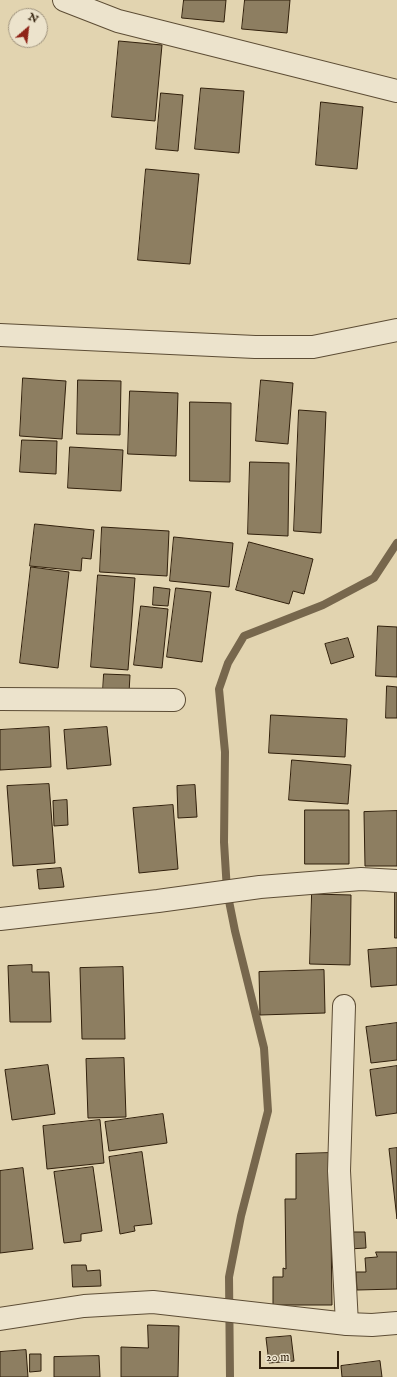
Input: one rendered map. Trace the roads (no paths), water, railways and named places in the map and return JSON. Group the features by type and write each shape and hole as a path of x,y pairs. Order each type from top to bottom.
{"street":[{"path":"64,0 118,22 397,91"},
{"path":"0,335 255,347 313,347 397,330"},
{"path":"0,699 174,700"},
{"path":"0,919 158,901 268,886 361,879 397,881"},
{"path":"344,1006 339,1171 347,1324"},
{"path":"0,1320 84,1306 153,1302 347,1324 372,1325 397,1323"}],"waterway":[{"path":"230,1377 229,1277 241,1216 268,1111 264,1048 235,931 227,891 224,842 225,752 219,689 228,663 244,636 323,605 374,578 397,543"}]}
